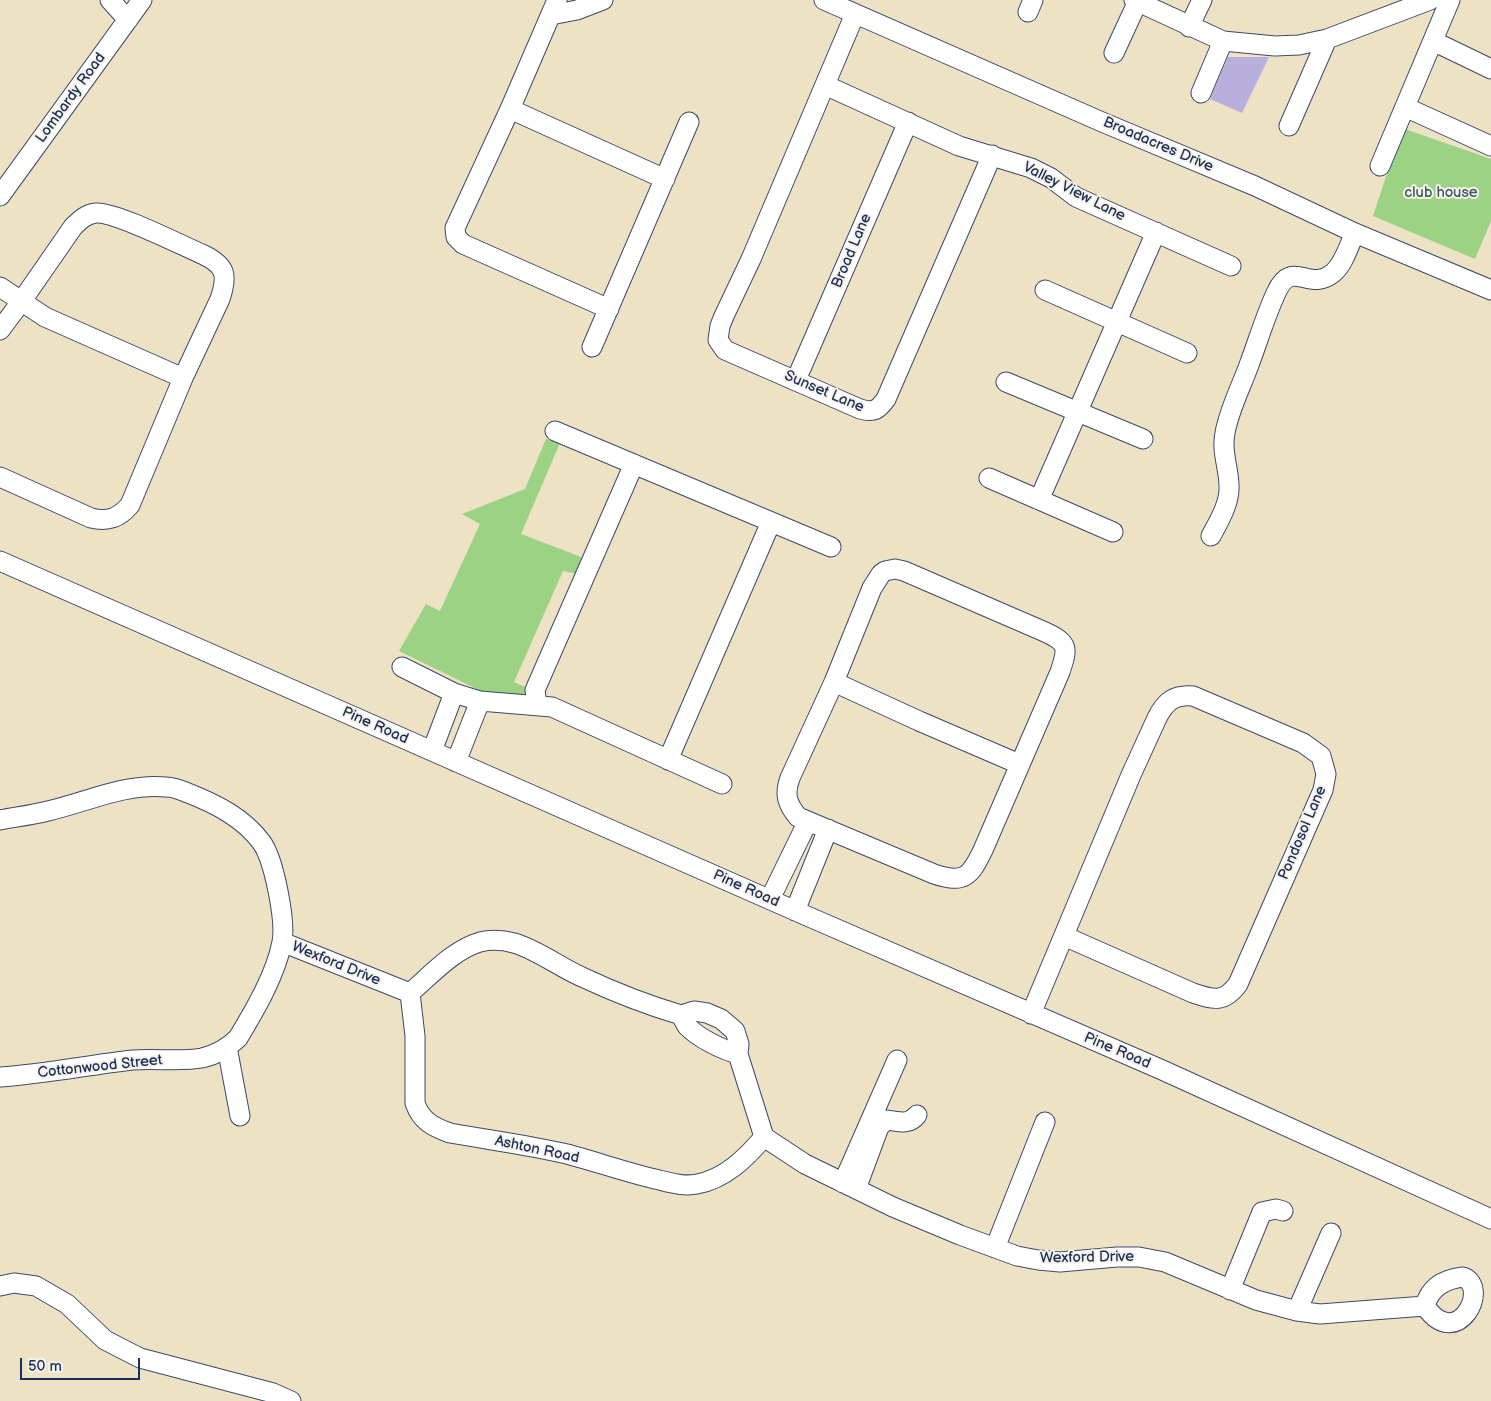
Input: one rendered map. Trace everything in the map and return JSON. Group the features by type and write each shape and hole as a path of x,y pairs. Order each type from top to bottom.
{"street":[{"path":"110,0 128,20"},
{"name":"Lombardy Road","path":"0,196 142,0"},
{"path":"603,0 577,10 554,7 510,109 455,228 456,237 463,244 609,309"},
{"name":"Broadacres Drive","path":"824,0 1102,122 1255,186 1355,233 1491,290"},
{"path":"1189,27 1202,0"},
{"path":"1114,53 1136,1 1223,41 1275,46 1299,45 1327,40 1430,0"},
{"path":"1380,166 1450,0"},
{"name":"Sunset Lane","path":"855,14 751,259 724,316 718,335 720,345 731,354 796,380 860,410 869,412 881,406 886,399 992,155"},
{"path":"1289,126 1327,40"},
{"path":"1201,93 1223,41"},
{"path":"1434,41 1491,69"},
{"path":"825,85 965,148 992,155"},
{"path":"1405,107 1491,146"},
{"path":"510,109 665,179"},
{"path":"592,347 689,122"},
{"name":"Broad Lane","path":"796,380 908,122"},
{"name":"Valley View Lane","path":"992,155 1043,174 1076,196 1231,266"},
{"path":"0,330 11,295 73,227 82,218 90,214 109,213 214,260 224,273 224,286 220,299 130,505 123,514 115,518 101,520 92,518 0,477"},
{"path":"1039,500 1156,232"},
{"path":"1212,536 1221,517 1229,486 1224,460 1228,421 1261,327 1276,291 1282,282 1295,275 1315,280 1324,279 1335,272 1355,233"},
{"path":"0,276 11,295 45,317 184,378"},
{"path":"1045,290 1187,353"},
{"path":"1006,382 1144,439"},
{"path":"555,431 831,547"},
{"path":"537,705 536,690 634,464"},
{"path":"989,478 1113,532"},
{"path":"668,760 771,522"},
{"name":"Pine Road","path":"0,561 795,911 1160,1069 1491,1219"},
{"path":"890,570 904,571 1046,632 1063,643 1065,653 1063,663 974,869 969,875 955,880 934,874 798,817 792,810 786,794 787,786 834,682 872,588 881,574 890,570"},
{"path":"402,667 454,693 480,702 552,707 722,784"},
{"path":"834,682 1019,764"},
{"path":"432,752 454,693"},
{"name":"Pondosol Lane","path":"1031,1014 1137,762 1160,713 1170,700 1178,696 1193,696 1303,743 1321,756 1326,774 1323,790 1238,984 1231,993 1216,999 1193,993 1064,936"},
{"path":"456,762 480,702"},
{"name":"Wexford Drive","path":"0,820 49,811 142,786 168,787 200,798 216,805 239,820 263,845 282,909 284,924 282,942 410,993"},
{"path":"770,900 808,820"},
{"path":"795,911 828,829"},
{"path":"410,993 462,950 482,942 500,940 527,947 580,977 625,996 681,1016 689,1012 699,1011 721,1019 731,1026 738,1037 738,1054 764,1137"},
{"name":"Cottonwood Street","path":"0,1077 134,1060 187,1060 204,1057 227,1047 238,1038 246,1025 276,966 282,942"},
{"name":"Ashton Road","path":"410,993 415,1036 415,1103 418,1112 424,1120 440,1129 450,1133 552,1151 633,1174 686,1185 696,1185 725,1174 752,1152 764,1137"},
{"path":"227,1047 240,1116"},
{"path":"849,1186 897,1060"},
{"path":"849,1186 882,1122 886,1120 907,1122 912,1121 917,1115"},
{"path":"995,1248 1045,1122"},
{"name":"Wexford Drive","path":"764,1137 795,1158 893,1207 1017,1256 1060,1262 1139,1257 1165,1262 1256,1300 1297,1311 1320,1314 1425,1306"},
{"path":"1230,1290 1262,1212 1271,1210 1283,1211"},
{"path":"1297,1311 1331,1233"},
{"path":"1463,1277 1480,1281 1486,1285 1490,1301 1481,1314 1462,1322 1435,1316 1425,1306 1432,1290 1454,1278 1463,1277"},
{"path":"0,1286 14,1283 36,1286 67,1304 105,1340 140,1358 273,1393 291,1401"}],"green space":[{"name":"club house","path":"1402,128 1491,159 1491,221 1475,259 1373,216"},
{"path":"546,439 560,443 521,534 584,558 578,574 563,571 514,682 529,689 526,696 489,695 399,651 426,604 440,611 480,524 462,514 525,489"}],"building":[{"path":"1228,57 1269,57 1242,113 1210,99"}]}
